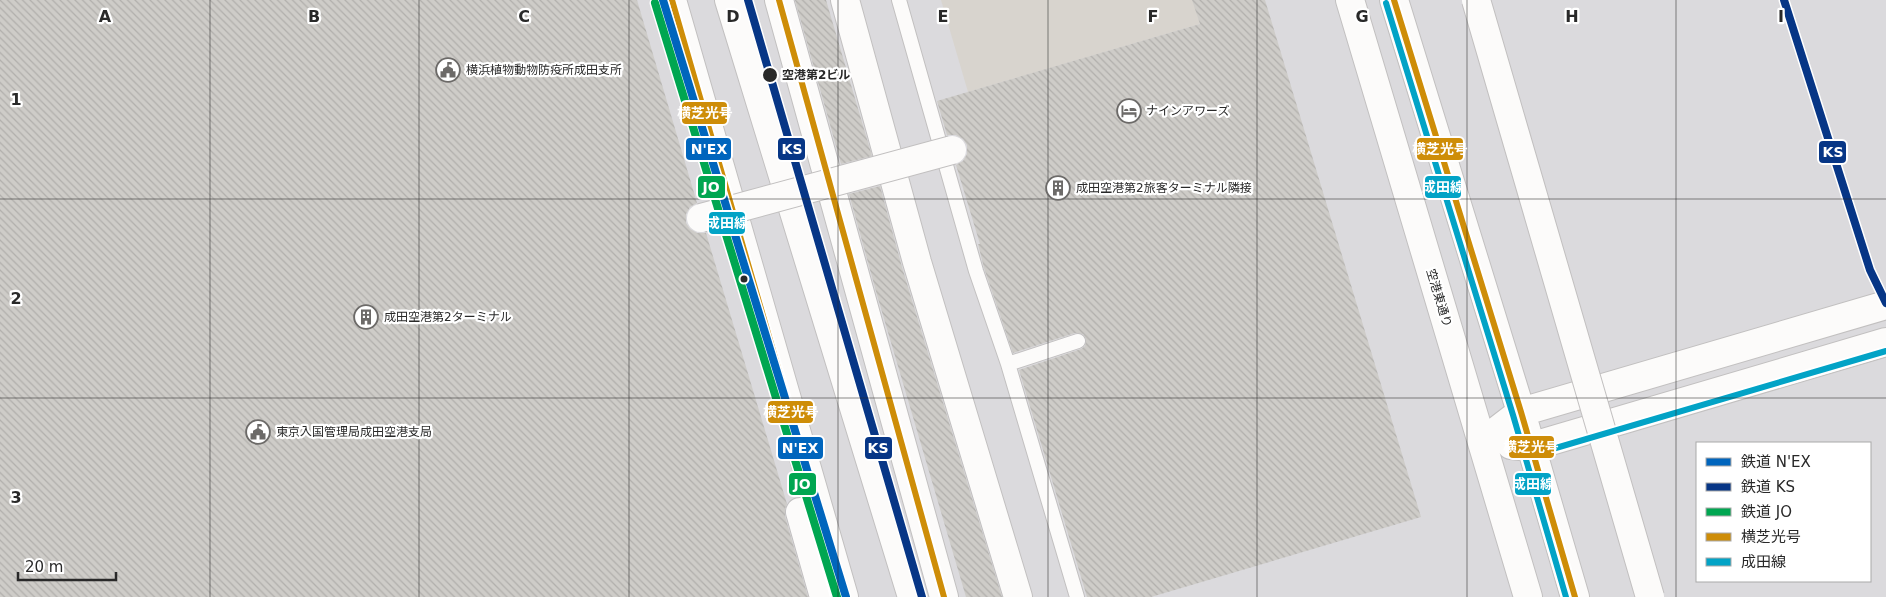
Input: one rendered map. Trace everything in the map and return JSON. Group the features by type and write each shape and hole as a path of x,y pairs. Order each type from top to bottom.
{"street":[{"path":"655,0 824,597"},
{"path":"672,0 844,597"},
{"path":"729,0 912,597"},
{"path":"779,0 944,597"},
{"path":"845,0 914,253 1018,597"},
{"name":"空港東通り","path":"1350,0 1528,597"},
{"path":"1394,0 1575,597"},
{"path":"1476,0 1650,597"},
{"path":"702,218 952,150"},
{"path":"1482,442 1520,412 1886,305"},
{"path":"1482,442 1530,447 1886,342"}],"lane":[{"path":"899,0 976,271 1008,364 1078,597"},
{"path":"1008,364 1078,341"}],"shaded area":[{"path":"0,0 1886,0 1886,597 0,597"},
{"path":"941,0 1193,0 1200,24 968,92"}],"building":[{"name":"成田空港第2ターミナル","path":"0,0 637,0 697,203 690,207 686,214 686,223 690,229 697,233 706,233 787,504 785,516 808,597 0,597"},
{"path":"795,0 826,0 872,156 841,164"},
{"path":"1192,0 1265,0 1421,517 1151,597 1087,597 1019,370 1081,349 1085,346 1086,339 1083,334 1075,333 1013,353 984,268 978,244 980,244 956,165 963,161 967,154 967,145 963,139 956,135 947,135 937,101 1200,24"},
{"path":"880,186 902,267 1002,597 966,597 849,194"}],"rail line":[{"name":"N'EX","path":"663,0 846,597"},
{"name":"KS","path":"748,0 922,597"},
{"name":"KS","path":"1784,0 1870,270 1886,303"},
{"name":"JO","path":"655,3 837,597"}],"transit line":[{"name":"横芝光号","path":"672,0 844,597"},
{"name":"横芝光号","path":"779,0 944,597"},
{"name":"横芝光号","path":"1394,0 1521,412 1575,597"},
{"name":"成田線","path":"664,2 835,597"},
{"name":"成田線","path":"1386,3 1513,415 1566,597"},
{"name":"成田線","path":"1532,455 1886,351"}],"place":[{"name":"横浜植物動物防疫所成田支所","path":"448,70"},
{"name":"空港第2ビル","path":"770,75"},
{"name":"ナインアワーズ","path":"1129,111"},
{"name":"成田空港第2旅客ターミナル隣接","path":"1058,188"},
{"name":"成田空港第2ターミナル","path":"366,317"},
{"name":"東京入国管理局成田空港支局","path":"258,432"}]}
